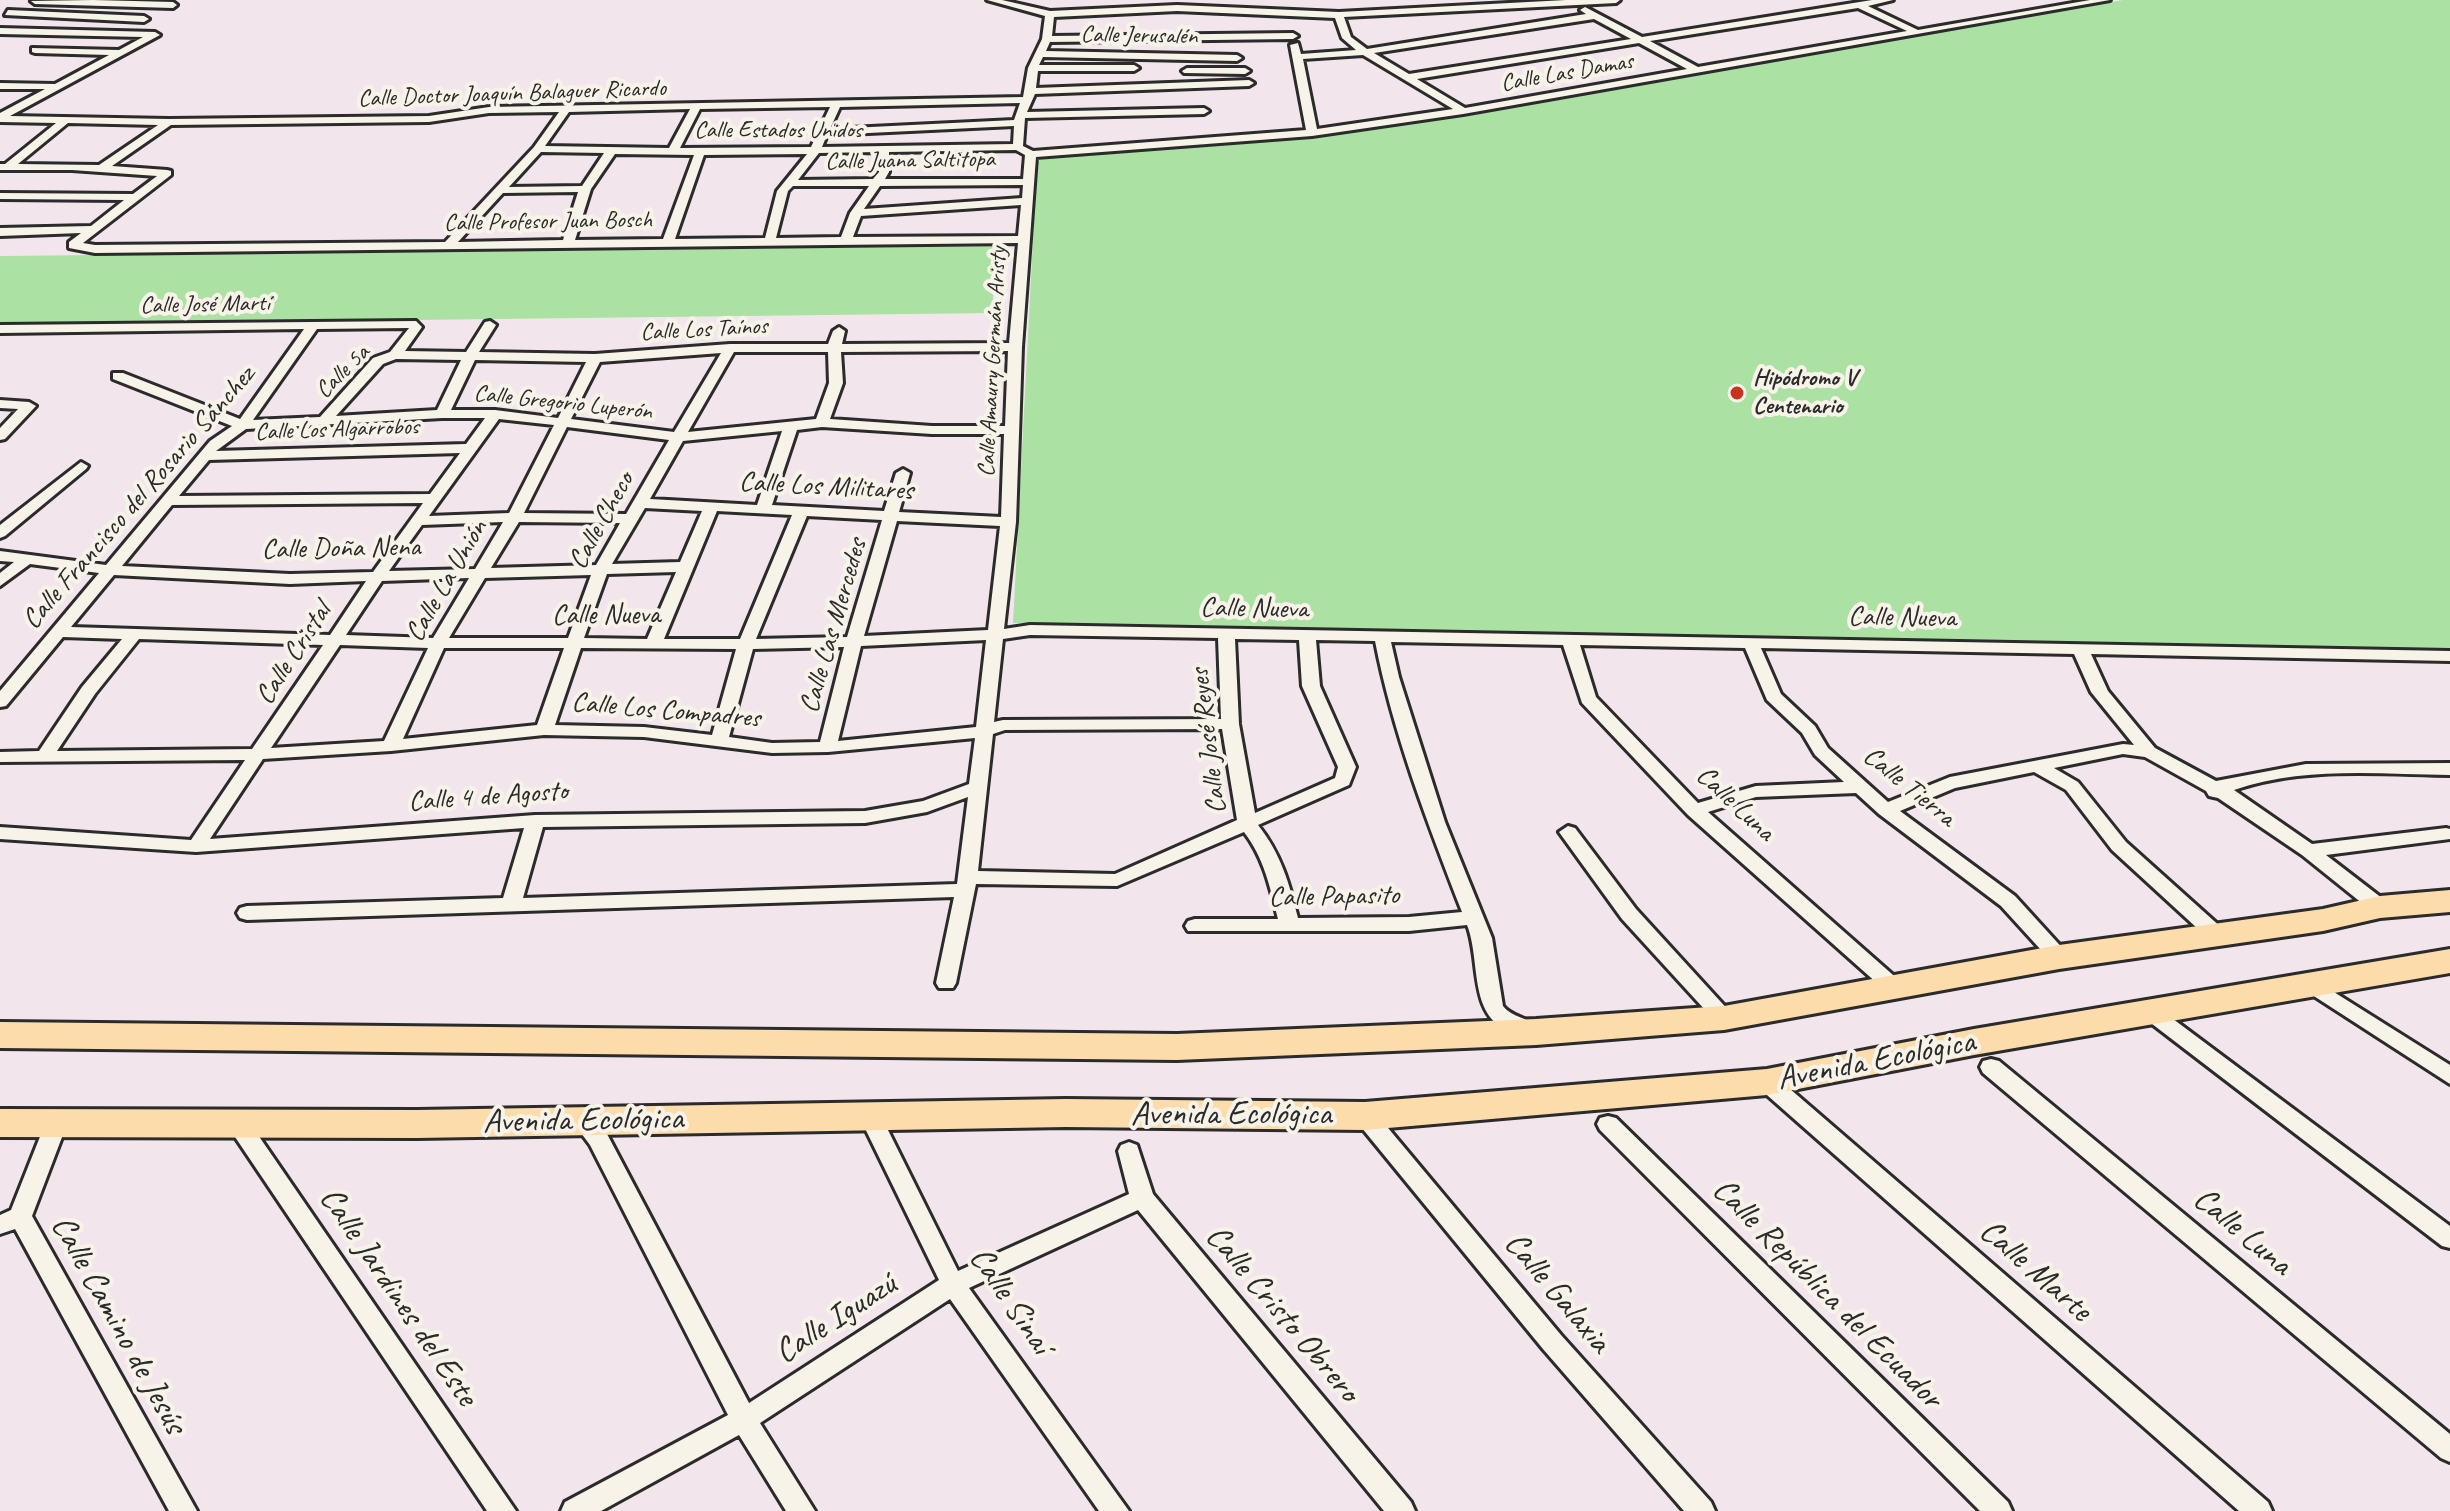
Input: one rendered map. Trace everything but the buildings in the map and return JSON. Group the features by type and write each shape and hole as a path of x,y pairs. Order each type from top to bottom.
{"main road":[{"path":"0,1035 1177,1047 1536,1032 1724,1018 2059,957 2323,920 2380,907 2450,901"},
{"name":"Avenida Ecológica","path":"0,1123 583,1121 870,1116 1365,1116 1767,1082 2450,961"}],"street":[{"path":"991,0 1050,14 1109,4 1177,4 1402,22 1616,0"},
{"path":"1019,5 1045,0"},
{"path":"1847,0 1916,32"},
{"path":"1404,78 1889,0"},
{"name":"Calle Las Damas","path":"1025,150 1086,131 1312,128 1463,111 2106,0"},
{"path":"4,15 36,1 173,5"},
{"path":"1109,4 1115,37"},
{"path":"1177,4 1190,86 1218,130"},
{"path":"1576,5 1696,70"},
{"path":"1302,13 1293,36 1312,128 1451,104"},
{"name":"Calle Amaury Germán Aristy","path":"946,983 966,883 1008,522 1015,347 1028,182 1019,119 1028,96 1033,68 1047,39 1050,14"},
{"path":"4,15 144,19"},
{"path":"1339,15 1347,38 1365,52 1463,111"},
{"path":"1297,57 1365,52 1594,16"},
{"path":"59,32 88,17"},
{"path":"1402,22 1426,43"},
{"path":"0,31 155,35 153,39 55,86 0,118"},
{"path":"1047,39 1293,36"},
{"path":"35,50 125,53"},
{"name":"Calle Jerusalén","path":"1040,54 1187,66 1237,58"},
{"path":"1033,68 1187,66 1245,71"},
{"name":"Calle Doctor Joaquín Balaguer Ricardo","path":"0,118 169,122 429,119 489,110 836,104 1249,83"},
{"path":"0,86 55,86"},
{"path":"770,240 783,191 815,151 836,104"},
{"path":"673,151 696,107"},
{"path":"448,245 538,149 565,110"},
{"path":"824,132 1019,119 1086,131 1204,111"},
{"path":"2,169 66,120"},
{"path":"101,169 169,122"},
{"name":"Calle Estados Unidos","path":"538,149 700,152 1025,150"},
{"path":"568,243 585,189 612,150"},
{"path":"845,242 856,213 884,172 884,150"},
{"path":"668,242 700,152"},
{"path":"0,232 94,229 167,173 2,169"},
{"name":"Calle Juana Saltitopa","path":"792,183 1028,182"},
{"path":"500,190 585,189"},
{"path":"0,196 136,197"},
{"path":"856,213 1027,201"},
{"name":"Calle Profesor Juan Bosch","path":"94,229 73,245 95,249 1024,239"},
{"name":"Calle José Martí","path":"0,329 411,324 416,327 395,355"},
{"name":"Calle Francisco del Rosario Sánchez","path":"0,702 205,456 243,425 313,325"},
{"path":"442,414 470,356 490,325"},
{"path":"822,423 836,383 834,347 839,331"},
{"name":"Calle Los Taínos","path":"395,355 595,358 730,348 834,347 860,350 1015,347"},
{"name":"Calle Checo","path":"544,730 603,567 730,348"},
{"name":"Calle 5a","path":"323,422 378,361 395,355"},
{"name":"Calle La Unión","path":"391,746 438,643 514,517 595,358"},
{"name":"Calle Gregorio Luperón","path":"118,376 243,425 495,414 593,429 680,437 822,423 932,430 1013,430"},
{"path":"0,404 29,406 0,436"},
{"name":"Calle Cristal","path":"196,846 377,577 495,414"},
{"path":"763,510 791,426"},
{"name":"Calle Los Algarrobos","path":"205,456 470,448"},
{"path":"0,533 81,466"},
{"name":"Calle Las Mercedes","path":"828,747 854,641 903,473"},
{"path":"167,501 434,498"},
{"name":"Calle Los Militares","path":"640,503 1008,522"},
{"path":"654,642 683,567 711,507"},
{"path":"719,741 747,641 801,512"},
{"path":"417,521 514,517 631,519"},
{"name":"Calle Doña Nena","path":"0,556 112,570 290,579 603,567 683,567"},
{"path":"0,581 25,561"},
{"name":"Calle Nueva","path":"58,632 438,643 747,641 809,644 996,635 1030,630 2450,656"},
{"path":"45,756 88,691 135,634"},
{"name":"Calle José Reyes","path":"1226,634 1230,724 1247,823 1266,848 1275,869 1290,926"},
{"path":"247,913 966,883 1117,880 1343,781 1347,767 1311,686 1307,636"},
{"path":"1382,637 1390,677 1436,822 1482,938 1493,1007 1502,1020 1536,1032"},
{"name":"Calle Luna","path":"1570,641 1588,699 1695,811 1894,987"},
{"name":"Calle Tierra","path":"1750,641 1773,696 1809,730 1821,751 1886,810 2008,901 2059,957"},
{"path":"2079,647 2100,692 2149,752"},
{"name":"Calle Los Compadres","path":"0,757 260,754 391,746 544,730 644,732 772,748 828,747 982,732 1003,725 1230,724"},
{"path":"1886,810 1950,783 2123,749 2149,752 2221,789 2309,851 2380,907"},
{"path":"2035,765 2072,786 2119,846 2216,934"},
{"path":"2221,789 2248,778 2309,771 2450,769"},
{"path":"1695,811 1723,797 1756,790 1860,787"},
{"name":"Calle 4 de Agosto","path":"0,833 196,846 535,821 865,817 927,806 976,788"},
{"path":"511,904 535,821"},
{"path":"1568,832 1629,914 1724,1018"},
{"path":"2309,851 2446,834"},
{"name":"Calle Papasito","path":"1195,926 1409,924 1473,918"},
{"path":"2310,984 2450,1076"},
{"path":"2150,1012 2450,1239"},
{"name":"Calle Luna","path":"1991,1067 2450,1450"},
{"name":"Calle Marte","path":"1767,1082 2258,1511"},
{"name":"Calle Sinaí","path":"870,1116 953,1284 1115,1511"},
{"name":"Calle Galaxia","path":"1365,1116 1552,1342 1701,1511"},
{"path":"583,1121 599,1140 744,1420 801,1511"},
{"name":"Calle Jardines del Este","path":"237,1122 502,1511"},
{"name":"Calle Camino de Jesús","path":"56,1124 10,1220 183,1511"},
{"name":"Calle República del Ecuador","path":"1608,1124 1998,1511"},
{"name":"Calle Cristo Obrero","path":"1129,1151 1142,1198 1401,1511"},
{"name":"Calle Iguazú","path":"575,1511 744,1420 953,1284 1142,1198"}],"green space":[{"name":"Hipódromo V Centenario","path":"2123,0 2450,0 2450,652 1013,623 1037,163 1043,157 1324,133 1467,113"},
{"path":"997,246 992,313 0,325 0,256"}],"place":[{"name":"Hipódromo V Centenario","path":"1737,393"}]}
